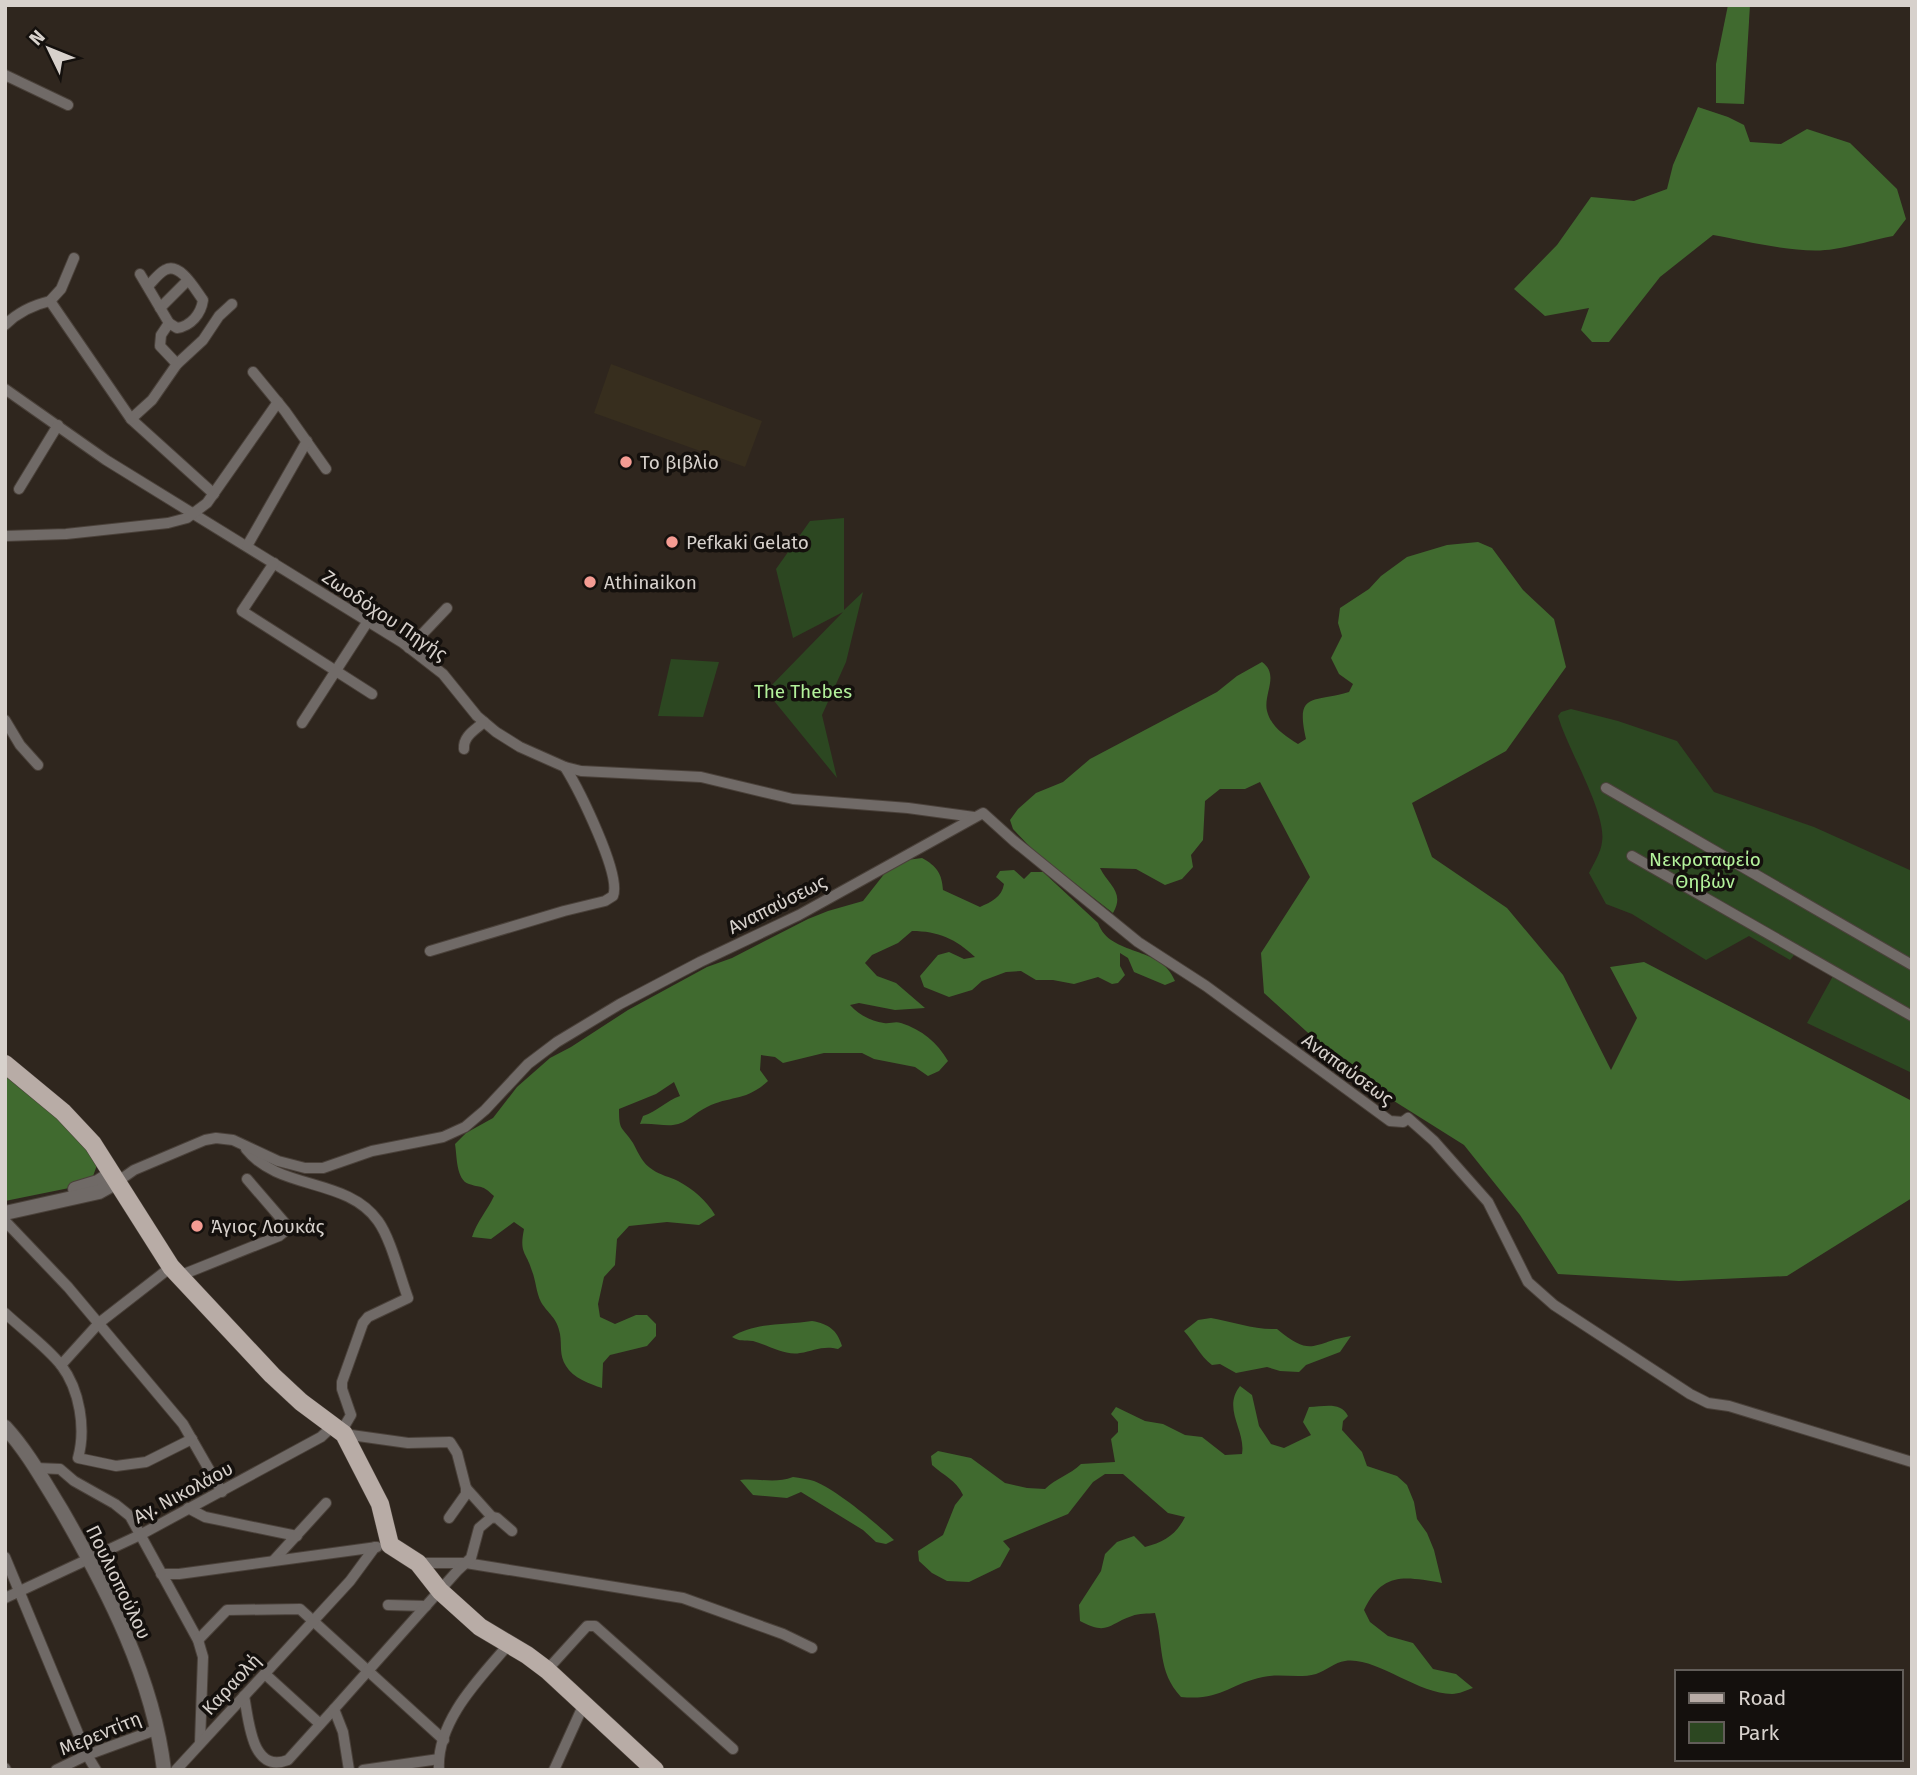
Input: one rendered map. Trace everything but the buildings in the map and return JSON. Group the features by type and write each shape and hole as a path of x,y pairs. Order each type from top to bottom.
{"main road":[{"path":"5,1064 63,1112 93,1144 175,1272 301,1402 340,1430 380,1504 382,1546 418,1563 440,1591 480,1627 547,1670 655,1770"}],"street":[{"path":"5,75 68,105"},
{"path":"5,325 20,312 50,301 61,289 74,258"},
{"path":"140,274 169,323 177,328 190,323 202,305 203,300 179,270 166,269 148,286"},
{"path":"160,308 188,280"},
{"path":"50,301 131,419 214,494"},
{"path":"131,419 152,400 177,365 203,340 219,316 232,304"},
{"path":"169,323 161,335 160,346 177,365"},
{"path":"253,372 326,469"},
{"name":"Ζωοδόχου Πηγής","path":"5,389 106,460 410,648 443,674 484,722 520,747 565,767 581,771 701,777 793,799 908,808 975,817"},
{"path":"5,536 66,534 168,523 195,514 214,494 278,402"},
{"path":"19,489 58,425"},
{"path":"247,546 307,441"},
{"path":"274,563 242,611 372,694"},
{"path":"410,648 447,608"},
{"path":"302,723 368,621"},
{"path":"5,720 20,745 38,765"},
{"path":"464,749 463,743 467,737 484,722"},
{"path":"430,951 613,897 616,891 596,828 565,767"},
{"path":"1605,788 1912,965"},
{"path":"942,813 945,824 942,835"},
{"name":"Αναπαύσεως","path":"114,1178 205,1140 216,1138 233,1140 278,1161 305,1168 323,1168 372,1151 443,1137 465,1127 485,1110 527,1064 557,1042 699,962 799,915 983,813 1138,942 1206,985 1390,1121 1403,1122 1408,1118 1434,1141 1489,1202 1528,1282 1554,1305 1708,1403 1729,1406 1912,1462"},
{"path":"1632,856 1912,1016"},
{"path":"245,1147 257,1162 276,1174 337,1192 358,1203 378,1221 408,1298 372,1314 363,1324 342,1382 351,1415 340,1430 408,1443 450,1442 457,1452 466,1494 449,1518"},
{"path":"5,1204 114,1178"},
{"path":"5,1213 99,1192 114,1178"},
{"path":"61,1365 99,1323 175,1272 284,1232 284,1222 247,1179"},
{"path":"5,1221 68,1287 183,1424 222,1492"},
{"path":"5,1313 61,1365 74,1388 83,1440 78,1458 70,1467 36,1468"},
{"name":"Πουλιοπούλου","path":"5,1427 22,1446 90,1559 146,1684 158,1729 164,1770"},
{"name":"Αγ. Νικολάου","path":"5,1598 140,1535 321,1437 340,1430"},
{"path":"78,1458 116,1466 146,1462 192,1439"},
{"path":"60,1469 74,1481 124,1511 198,1640 203,1657 200,1743"},
{"path":"466,1488 497,1520 512,1531"},
{"path":"274,1560 326,1503"},
{"path":"188,1508 205,1517 297,1536"},
{"path":"244,1696 254,1747 279,1766 288,1760 471,1558 478,1528 511,1511"},
{"path":"161,1574 179,1574 382,1546"},
{"name":"Καραολή","path":"176,1770 382,1546"},
{"path":"5,1556 87,1755 96,1770"},
{"path":"418,1563 466,1563 683,1598 783,1634 812,1648"},
{"path":"388,1605 426,1606"},
{"path":"198,1640 227,1610 300,1609 444,1740"},
{"path":"547,1670 587,1626 595,1626 733,1749"},
{"path":"363,1770 439,1764 444,1740 464,1696 509,1644"},
{"path":"265,1674 320,1724"},
{"path":"554,1770 583,1706"},
{"path":"334,1709 343,1732 349,1770"},
{"name":"Μερεντίτη","path":"56,1770 87,1755 158,1729"}],"shaded area":[{"path":"611,364 762,421 745,467 594,413"}],"green space":[{"path":"1728,5 1750,5 1744,104 1716,103 1716,64"},
{"path":"1698,107 1744,125 1750,142 1781,144 1807,129 1850,143 1897,189 1906,219 1893,236 1820,250 1774,246 1713,235 1660,277 1609,342 1592,342 1581,330 1589,308 1545,316 1514,289 1557,245 1591,197 1634,201 1667,189 1673,165"},
{"name":"The Thebes","path":"844,518 844,610 863,592 846,662 822,715 837,778 766,691 843,612 793,638 776,569 810,521"},
{"path":"1478,542 1492,548 1523,590 1554,619 1566,667 1506,751 1412,803 1432,857 1507,908 1563,975 1611,1070 1637,1018 1610,967 1644,962 1912,1101 1912,1198 1787,1276 1679,1281 1558,1274 1520,1215 1464,1145 1359,1079 1264,993 1261,953 1310,877 1260,782 1245,789 1220,789 1205,801 1203,840 1191,855 1193,867 1182,879 1165,885 1136,869 1100,868 1117,894 1113,913 1036,853 1013,829 1010,820 1036,793 1063,782 1090,759 1217,692 1237,676 1262,662 1270,673 1266,705 1269,717 1279,730 1298,744 1306,739 1303,724 1305,706 1317,699 1349,692 1353,684 1339,674 1331,658 1342,636 1338,623 1340,608 1369,589 1381,576 1407,557 1447,545"},
{"path":"671,659 719,662 703,717 658,716"},
{"name":"Νεκροταφείο Θηβών","path":"1571,709 1677,741 1714,792 1814,827 1912,871 1912,1073 1807,1023 1833,976 1795,954 1790,960 1749,936 1706,960 1632,914 1606,904 1589,873 1599,854 1602,830 1593,798 1558,716"},
{"path":"922,858 938,871 943,890 980,907 1001,892 1004,884 996,877 1000,871 1014,870 1024,879 1031,872 1043,872 1098,923 1104,934 1124,947 1159,962 1175,981 1165,985 1134,972 1128,958 1120,953 1120,966 1125,975 1118,983 1112,984 1098,977 1074,984 1036,980 1021,971 1006,972 982,981 972,990 949,997 924,987 920,976 938,955 949,952 964,959 975,957 946,937 912,931 898,943 872,955 865,963 877,976 896,983 925,1008 895,1010 859,1003 850,1005 870,1019 884,1023 897,1022 916,1029 939,1048 948,1061 939,1071 928,1076 915,1067 874,1059 862,1053 824,1053 783,1063 775,1057 761,1055 760,1070 768,1081 760,1088 716,1103 678,1124 640,1124 643,1116 680,1096 674,1082 656,1094 619,1109 622,1128 646,1164 656,1172 689,1188 704,1200 715,1215 699,1225 667,1222 629,1226 617,1239 615,1265 604,1277 598,1304 600,1317 615,1324 636,1315 647,1315 656,1324 656,1336 647,1346 610,1355 603,1363 602,1388 577,1377 564,1362 559,1328 539,1298 523,1248 524,1229 514,1222 491,1239 472,1237 494,1196 462,1178 455,1144 466,1133 493,1118 517,1087 550,1058 628,1010 707,967 732,958 808,919 863,901 885,873 907,860"},
{"path":"5,1074 57,1115 80,1138 97,1165 92,1179 79,1186 5,1201"},
{"path":"1211,1318 1277,1329 1298,1344 1306,1346 1351,1336 1340,1352 1306,1365 1299,1372 1267,1367 1236,1373 1220,1364 1212,1365 1184,1331 1198,1320"},
{"path":"812,1321 832,1329 842,1346 838,1349 823,1348 794,1354 732,1337 760,1326"},
{"path":"1240,1386 1252,1395 1259,1426 1271,1444 1284,1448 1311,1435 1303,1422 1309,1407 1341,1408 1348,1416 1343,1421 1342,1430 1362,1452 1367,1466 1397,1476 1407,1485 1417,1519 1434,1550 1442,1583 1406,1579 1387,1583 1371,1597 1364,1610 1370,1622 1388,1636 1413,1643 1433,1669 1456,1674 1473,1688 1455,1694 1439,1692 1369,1664 1345,1661 1316,1674 1263,1677 1206,1697 1181,1697 1168,1677 1155,1613 1135,1615 1102,1628 1080,1621 1079,1605 1101,1571 1105,1554 1117,1542 1134,1536 1145,1547 1152,1545 1173,1533 1185,1517 1168,1513 1123,1474 1105,1474 1093,1482 1068,1514 1003,1541 1010,1549 1000,1567 969,1582 947,1581 932,1573 919,1561 918,1551 943,1535 955,1505 963,1495 953,1482 932,1465 931,1456 938,1451 971,1458 1005,1483 1045,1489 1081,1464 1115,1462 1111,1439 1118,1432 1118,1422 1111,1414 1116,1407 1185,1435 1202,1437 1225,1455 1242,1454 1241,1436 1233,1403"},
{"path":"793,1477 823,1485 867,1516 894,1540 886,1544 876,1542 863,1530 801,1492 787,1498 753,1495 740,1480 780,1480"}],"place":[{"name":"Το βιβλίο","path":"626,462"},
{"name":"Pefkaki Gelato","path":"672,542"},
{"name":"Athinaikon","path":"590,582"},
{"name":"Άγιος Λουκάς","path":"197,1226"}]}
